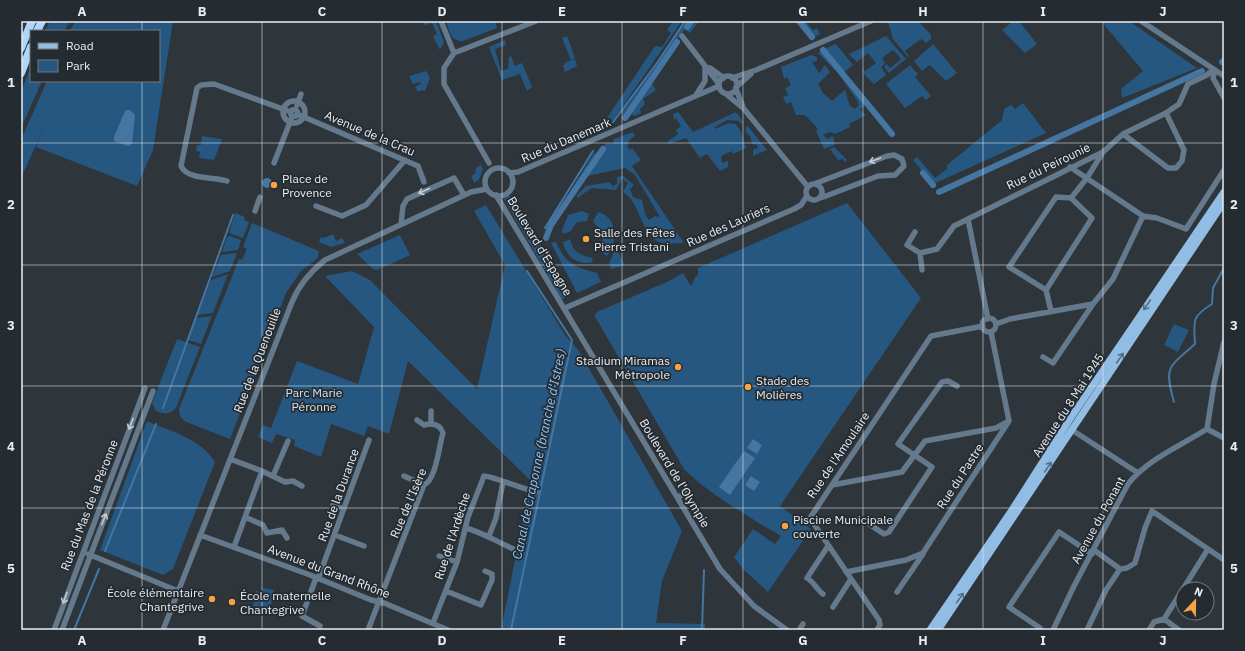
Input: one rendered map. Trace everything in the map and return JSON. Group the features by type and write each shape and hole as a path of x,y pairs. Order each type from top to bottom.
{"highway":[{"path":"21,48 32,21"},
{"path":"38,30 42,21"},
{"path":"21,73 30,50"}],"main road":[{"name":"Avenue du 8 Mai 1945","path":"930,630 1012,510 1070,419 1224,192"},
{"name":"Avenue du 8 Mai 1945","path":"938,630 1224,202"}],"street":[{"path":"441,21 454,53"},
{"path":"489,163 486,178 487,189 499,195 510,189 513,181 509,173 489,163 444,84 444,68 454,53 536,21"},
{"path":"704,62 724,78 732,78 756,70 871,21"},
{"path":"1141,21 1224,76"},
{"path":"682,36 704,62 725,93 744,109 808,187"},
{"path":"694,97 705,80 706,69 704,62"},
{"path":"707,91 731,94 756,70"},
{"path":"1214,70 1213,78 1224,98"},
{"name":"Rue du Peirounie","path":"920,253 937,249 954,226 1070,167 1103,152 1123,134 1166,113 1179,104 1188,84 1214,70"},
{"path":"719,85 724,78"},
{"path":"732,78 736,82 736,88 744,109"},
{"name":"Avenue de la Crau","path":"227,181 204,178 184,170 181,166 195,92 201,85 214,84 284,108 293,115 304,117 405,160 418,166 424,182"},
{"name":"Rue du Danemark","path":"509,173 518,172 623,128 719,85"},
{"path":"274,163 302,94"},
{"path":"298,102 304,107 304,117 298,123 293,115 283,115 284,108 288,103 298,102"},
{"path":"1123,134 1168,168 1176,168 1182,161 1184,150 1166,113"},
{"path":"1071,198 1088,178 1103,152"},
{"path":"894,154 902,159 904,166 899,173 895,175 878,176 826,196 814,199 807,196 806,191 808,187 814,184 894,154"},
{"path":"316,206 342,216 366,205 405,160"},
{"path":"1070,167 1143,216 1157,218 1186,229 1224,170"},
{"path":"486,178 493,169 501,168"},
{"name":"Rue du Danemark","path":"513,181 518,172"},
{"path":"401,224 403,206 407,199 454,178 464,195"},
{"name":"Rue de la Quenouille","path":"475,190 486,178"},
{"path":"814,184 818,186 821,191 818,198"},
{"name":"Rue de la Quenouille","path":"163,630 292,302 302,282 313,269 325,260 475,190 487,189"},
{"name":"Boulevard d'Espagne","path":"499,195 501,204 565,308"},
{"name":"Rue des Lauriers","path":"565,308 794,209 801,205 807,196"},
{"path":"1046,290 1092,218 1071,198 1056,197 1009,267 1046,290 1051,311"},
{"path":"255,211 260,198"},
{"path":"1043,356 1053,363 1093,304 1113,279 1143,216"},
{"path":"968,219 988,319"},
{"path":"915,232 907,245 920,253 922,270"},
{"path":"996,324 1010,319 1093,304"},
{"name":"Boulevard de l'Olympie","path":"565,308 725,576 754,606 787,630"},
{"path":"991,332 987,332 983,326 984,321 988,319 994,320 996,324"},
{"path":"991,332 996,328 996,324"},
{"name":"Rue de l'Amoulaire","path":"877,630 880,625 879,620 810,520 832,484 931,336 983,326"},
{"path":"832,484 902,472 924,441 996,428 1009,421 991,332"},
{"path":"1224,342 1214,384 1207,429 1224,438"},
{"path":"869,524 884,534 889,532 932,467 898,444 942,382 948,381 957,386"},
{"name":"Rue du Mas de la Péronne","path":"54,630 145,388"},
{"name":"Rue du Mas de la Péronne","path":"62,630 153,391"},
{"path":"417,420 424,425 431,423 431,411"},
{"name":"Rue du Pastre","path":"897,592 1009,421"},
{"name":"Rue de l'Isère","path":"368,630 424,485 429,483 433,477 442,433 439,427 431,423"},
{"name":"Avenue du Ponant","path":"1053,630 1128,484 1149,463 1207,429"},
{"path":"1072,430 1138,473"},
{"name":"Rue de la Durance","path":"320,626 302,616 336,535 369,440"},
{"path":"273,476 288,441"},
{"path":"230,459 262,471 285,482 293,481 302,486"},
{"path":"234,547 262,471"},
{"name":"Rue de l'Ardèche","path":"435,626 484,476 489,475 503,482"},
{"path":"404,476 424,485"},
{"path":"489,536 496,518 503,482 536,492"},
{"path":"678,498 687,490"},
{"path":"333,505 344,510"},
{"path":"1040,628 1009,607 1059,532 1120,569 1127,568 1135,564 1145,528 1152,511 1224,560"},
{"path":"245,517 263,525 267,533 282,530 287,538"},
{"path":"466,528 489,536 493,541 516,550"},
{"name":"Avenue du Grand Rhône","path":"200,535 380,602 435,626 448,630"},
{"path":"336,535 364,546"},
{"path":"823,594 815,583 807,578 828,546"},
{"path":"1188,581 1208,549"},
{"path":"83,552 178,591"},
{"path":"846,572 906,560 923,553"},
{"path":"439,556 457,562"},
{"path":"1087,630 1106,590 1120,569"},
{"path":"446,591 481,604 492,577 492,574 485,571"},
{"path":"833,607 851,579"},
{"path":"1149,630 1154,622 1164,619 1175,602"},
{"path":"1164,619 1179,630"},
{"path":"799,630 803,624"}],"green space":[{"path":"50,21 70,21 65,30 46,30"},
{"path":"75,21 173,21 153,150 137,186 36,147 44,128 21,178 21,140 47,82 160,82 160,30 70,30"},
{"path":"436,21 444,42 440,50 433,36 437,34 432,23 424,25 423,22"},
{"path":"446,21 495,21 497,28 463,41 459,41 451,35"},
{"path":"673,21 682,21 613,120 607,118 655,46 662,47 671,33 667,30"},
{"path":"686,21 690,21 624,116 621,112"},
{"path":"692,21 699,21 690,33 686,30"},
{"path":"800,21 805,21 813,30 817,28 820,34 813,38"},
{"path":"1019,21 1037,44 1025,53 1002,30 1012,22"},
{"path":"1101,21 1129,21 1197,68 1122,98 1121,89 1143,71"},
{"path":"888,22 919,22 931,35 931,39 926,43 921,39 905,51 909,56 908,57 893,39"},
{"path":"567,36 575,58 571,60 562,38"},
{"path":"886,36 906,59 889,73 884,67 886,64 890,68 901,59 893,50 882,58 885,63 881,67 886,75 874,84 863,73 862,68 865,71 876,63 868,53 857,62 849,54"},
{"path":"505,40 506,45 495,49 501,71 508,69 509,57 511,56 515,66 522,63 532,87 527,91 520,74 502,80 489,47"},
{"path":"836,44 853,65 843,73 824,49"},
{"path":"933,44 957,73 946,81 930,65 922,71 914,61"},
{"path":"822,51 863,101 864,106 860,110 866,115 849,124 850,127 835,134 830,132 823,135 827,139 833,136 835,145 824,149 816,131 818,129 805,115 796,115 791,102 786,104 783,97 788,95 785,88 791,85 787,77 784,79 781,67 811,55 817,57 817,61 812,62 819,73 825,65 830,72 818,84 823,93 832,101 845,90 850,106 855,109 859,105 857,100 837,72 818,53"},
{"path":"575,59 577,66 565,72 563,66 566,62"},
{"path":"910,65 918,74 915,77 931,96 926,100 922,96 905,108 886,84"},
{"path":"30,69 30,82 42,82 21,128 21,92"},
{"path":"426,71 430,78 425,91 422,90 418,92 415,87 421,84 420,82 413,84 409,76"},
{"path":"651,82 656,90 643,99 645,104 640,109 641,113 634,116 630,113"},
{"path":"1023,103 1046,133 933,184 913,160 917,157 935,178 948,168 946,166 1002,120 1004,109 1011,105 1015,109"},
{"path":"678,112 693,132 736,112 744,123 727,120 715,127 715,129 729,123 736,124 741,132 746,148 733,154 732,151 721,156 722,163 728,161 728,167 720,171 707,154 700,158 686,138 669,144 667,142 678,134 676,130 681,126 676,118 674,120 673,114"},
{"path":"747,125 767,150 753,156 753,150 758,148 757,145 752,144 750,136 745,131"},
{"path":"633,132 635,136 628,141 629,144 627,146 630,150 632,148 641,160 632,166 684,243 664,243 653,238 644,225 634,203 623,192 628,183 622,179 616,190 592,188 577,198 577,195 586,186 609,182 613,186 617,184 617,177 623,176 634,185 630,189 633,197 642,200 645,214 649,220 655,216 660,217 635,175 625,168 587,176 572,191 571,190 594,153 597,153 607,143 613,144 614,139"},
{"path":"202,136 222,139 214,160 199,158 200,152 196,151 197,145 201,145"},
{"path":"834,147 847,160 845,162 843,159 838,160 830,149"},
{"path":"481,165 483,169 479,180 474,183 471,176 475,174 476,168"},
{"path":"509,196 513,197 569,294 562,300 504,199"},
{"name":"Stade des Molières","path":"847,203 921,298 780,506 811,529 768,592 743,569 734,557 753,529 775,544 781,536 718,496 684,469 594,315 597,312 669,281 683,273 691,286 698,275 698,268"},
{"name":"Parc Marie Péronne","path":"486,205 565,335 579,351 682,531 662,581 656,623 705,624 705,630 501,630 531,481 408,361 389,434 368,426 364,436 331,424 321,457 294,446 295,440 276,434 272,443 258,437 263,425 271,428 297,361 358,384 374,327 325,276 352,271 370,280 477,389 505,265 474,211"},
{"path":"582,211 589,214 587,221 577,222 571,231 563,234 562,230 568,215"},
{"path":"598,212 605,215 613,224 613,244 607,256 601,252 603,243 602,235 593,221"},
{"path":"235,213 245,217 244,220 249,222 243,238 229,233"},
{"path":"252,223 319,251 318,258 301,271 286,293 230,439 184,421 180,416 179,409 239,259 242,260 247,249 243,247"},
{"path":"333,234 336,241 342,238 345,243 331,247 319,242 321,237 324,238"},
{"path":"400,235 410,255 377,270 373,269 357,254"},
{"path":"230,236 241,240 238,250 222,252 227,237"},
{"path":"570,239 575,250 584,256 592,258 593,262 582,263 570,256 563,242"},
{"path":"556,242 572,264 597,273 601,282 577,293 551,243"},
{"path":"616,248 625,265 611,269 609,263"},
{"path":"237,253 230,271 212,277 221,255"},
{"path":"228,274 213,313 197,315 211,280"},
{"path":"212,316 201,344 188,340 196,318"},
{"path":"1174,324 1189,330 1178,352 1164,345"},
{"path":"177,339 200,347 176,408 169,413 162,413 156,411 152,403"},
{"path":"147,421 176,432 193,441 202,447 215,462 173,569 163,575 100,550"},
{"path":"263,588 274,590 269,613 259,611"},
{"path":"256,591 262,592 259,607 253,606"}],"shaded area":[{"path":"130,110 135,115 132,144 128,146 114,141 114,137 125,111"},
{"path":"265,178 269,178 271,179 271,187 265,188 262,185 262,181"},
{"path":"753,439 762,445 757,454 747,448"},
{"path":"744,451 755,458 730,495 719,487"},
{"path":"751,476 760,482 754,491 745,485"}],"waterway":[{"name":"Canal de Craponne (branche d'Istres)","path":"613,122 657,63 685,21"},
{"path":"687,27 691,21"},
{"path":"799,21 812,37"},
{"path":"625,118 677,42"},
{"path":"823,50 892,134"},
{"path":"939,192 1202,71"},
{"path":"546,238 551,225 603,149"},
{"name":"Canal de Craponne (branche d'Istres)","path":"545,228 593,151"},
{"path":"923,173 933,185"},
{"path":"163,408 233,215"},
{"path":"1174,402 1169,381 1171,368 1174,363 1195,344 1195,320 1200,312 1212,304 1213,288 1224,268"},
{"name":"Canal de Craponne (branche d'Istres)","path":"511,630 572,340 527,271"},
{"path":"105,551 156,424"},
{"path":"74,630 99,569"},
{"path":"702,630 704,570"}],"place":[{"name":"Place de Provence","path":"274,185"},
{"name":"Salle des Fêtes Pierre Tristani","path":"586,239"},
{"name":"Stadium Miramas Métropole","path":"678,367"},
{"name":"Stade des Molières","path":"748,387"},
{"name":"Piscine Municipale couverte","path":"785,526"},
{"name":"École élémentaire Chantegrive","path":"212,599"},
{"name":"École maternelle Chantegrive","path":"232,602"}]}
